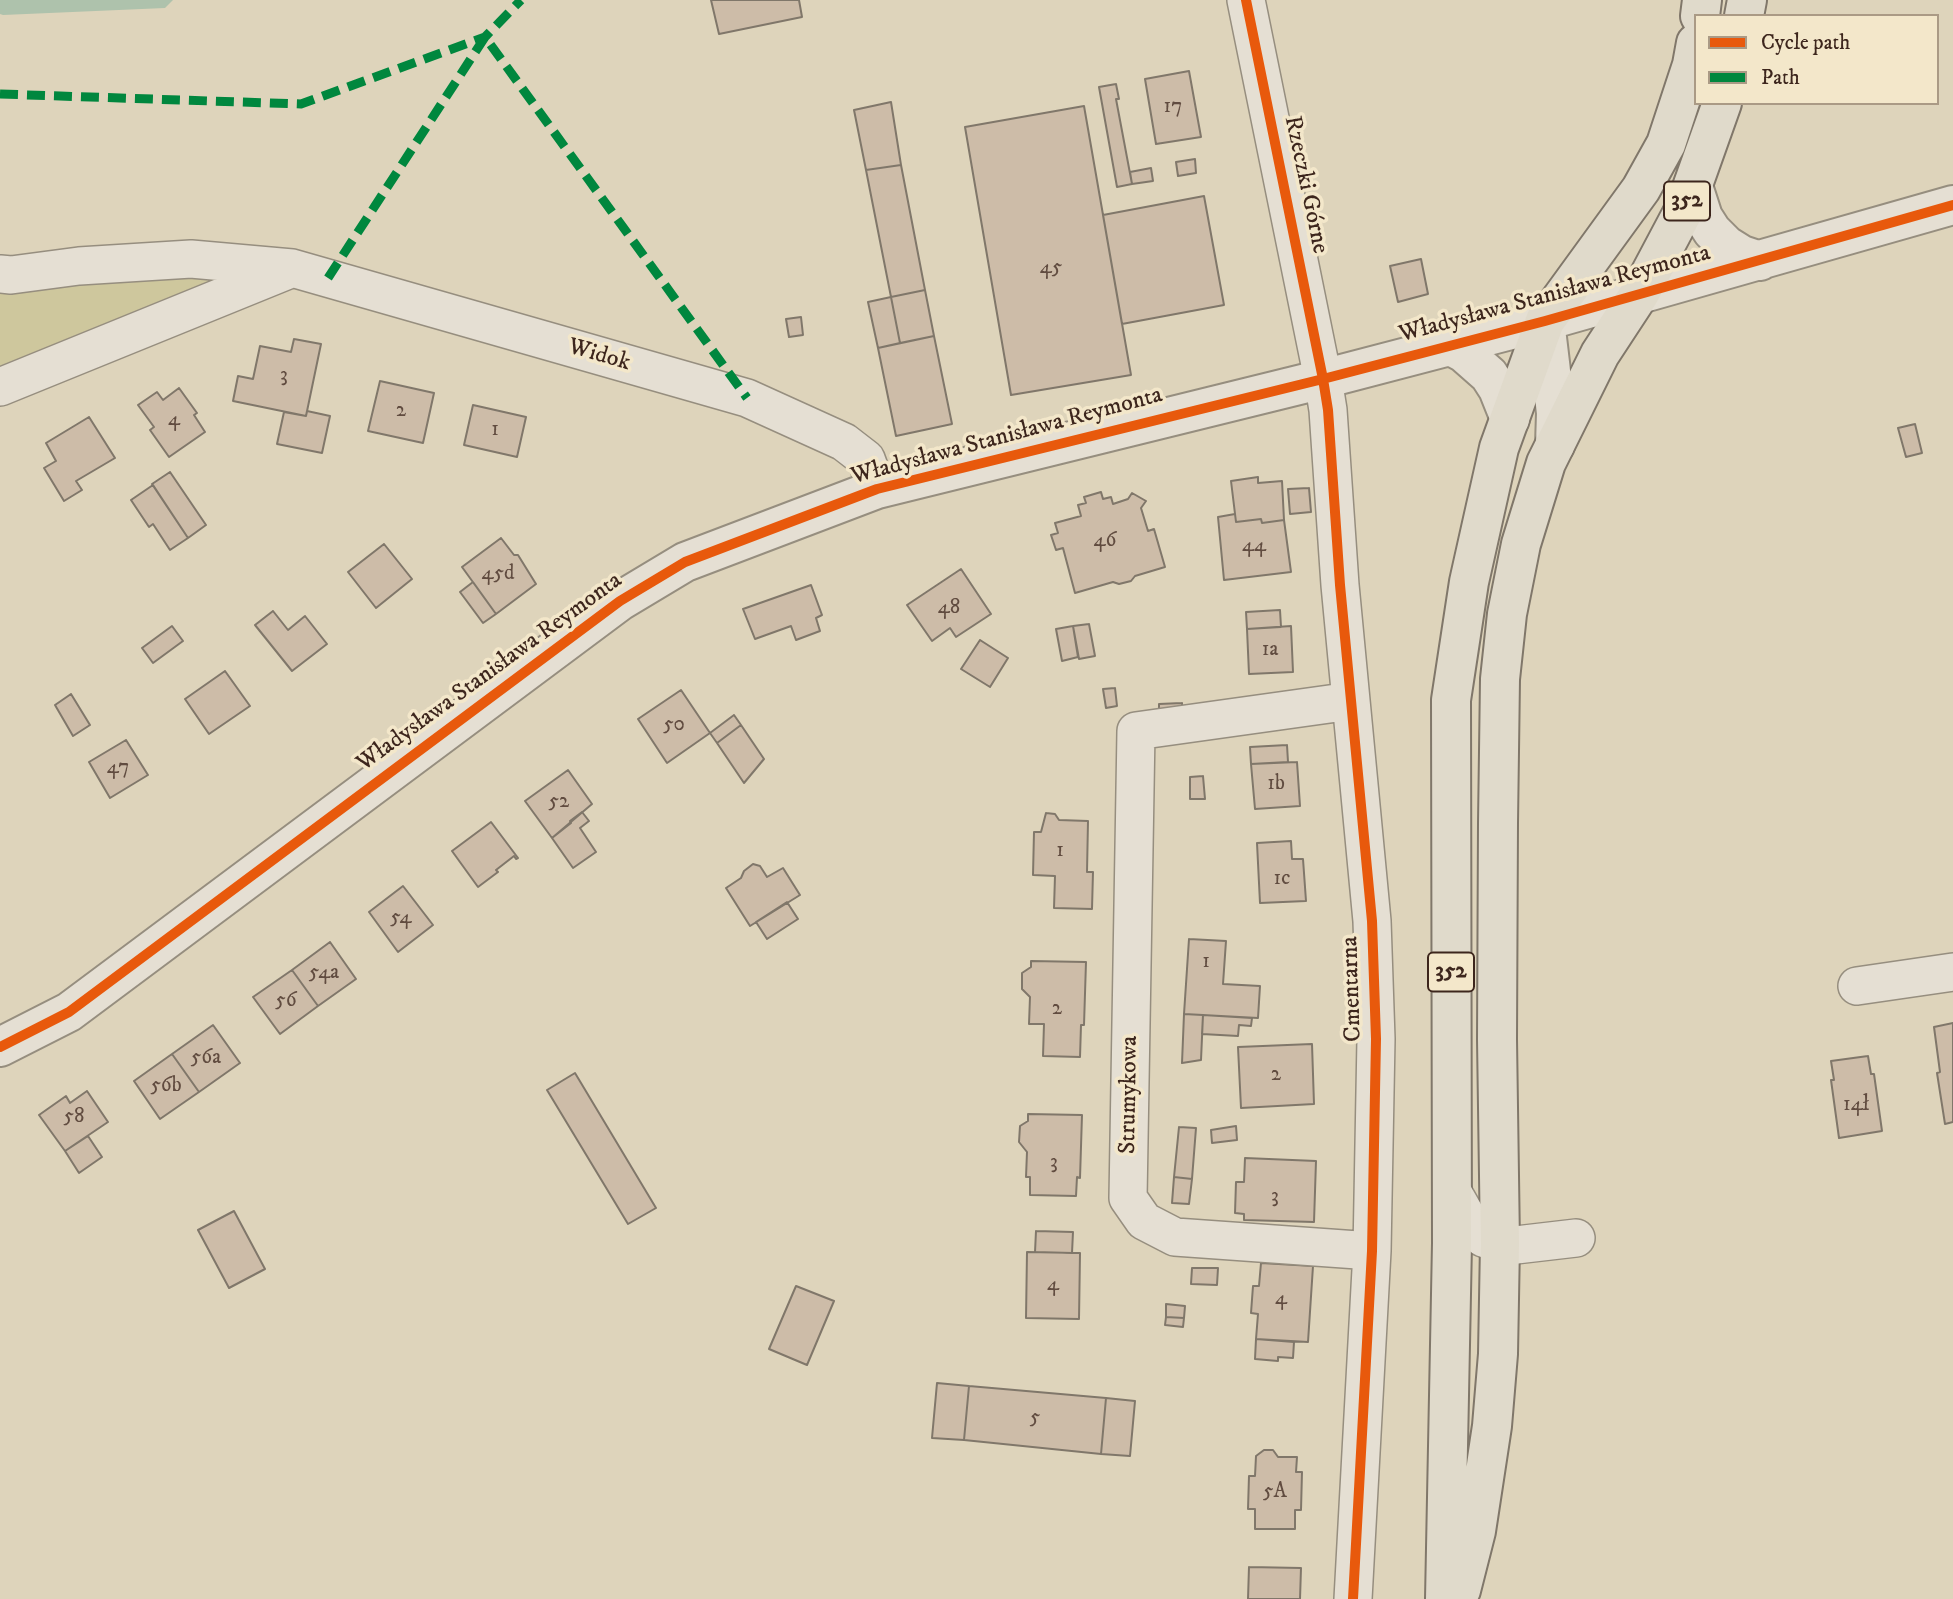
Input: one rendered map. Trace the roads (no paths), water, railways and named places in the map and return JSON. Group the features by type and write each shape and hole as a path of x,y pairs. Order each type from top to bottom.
{"main road":[{"name":"352","path":"1445,1599 1452,1191 1451,700 1469,582 1499,449 1545,321 1641,189 1666,144 1694,54"},
{"name":"352","path":"1459,1599 1476,1531 1492,1426 1499,1354 1497,1039 1500,678 1507,614 1521,544 1546,463 1600,354 1640,293 1684,210 1721,105"}],"street":[{"name":"Rzeczki Górne","path":"1246,0 1323,379"},
{"path":"1693,186 1703,217 1712,231 1726,245 1742,255 1760,261"},
{"name":"Władysława Stanisława Reymonta","path":"0,1047 69,1012 620,601 685,562 877,489 1323,379 1545,321 1953,205"},
{"name":"Widok","path":"0,274 191,259 292,268 756,401 844,442 866,459 877,489"},
{"path":"0,387 292,268"},
{"path":"1545,321 1554,387 1555,445"},
{"path":"1449,345 1464,353 1489,375 1502,396 1510,418"},
{"name":"Cmentarna","path":"1323,379 1371,921 1376,1039 1372,1251 1353,1599"},
{"name":"Strumykowa","path":"1351,701 1136,731 1128,1198 1144,1221 1175,1237 1372,1251"},
{"path":"1857,986 1953,972"},
{"path":"1452,1191 1472,1226 1483,1238 1500,1244 1516,1245 1576,1238"},
{"path":"1451,1283 1469,1259 1482,1250 1500,1244"}]}
